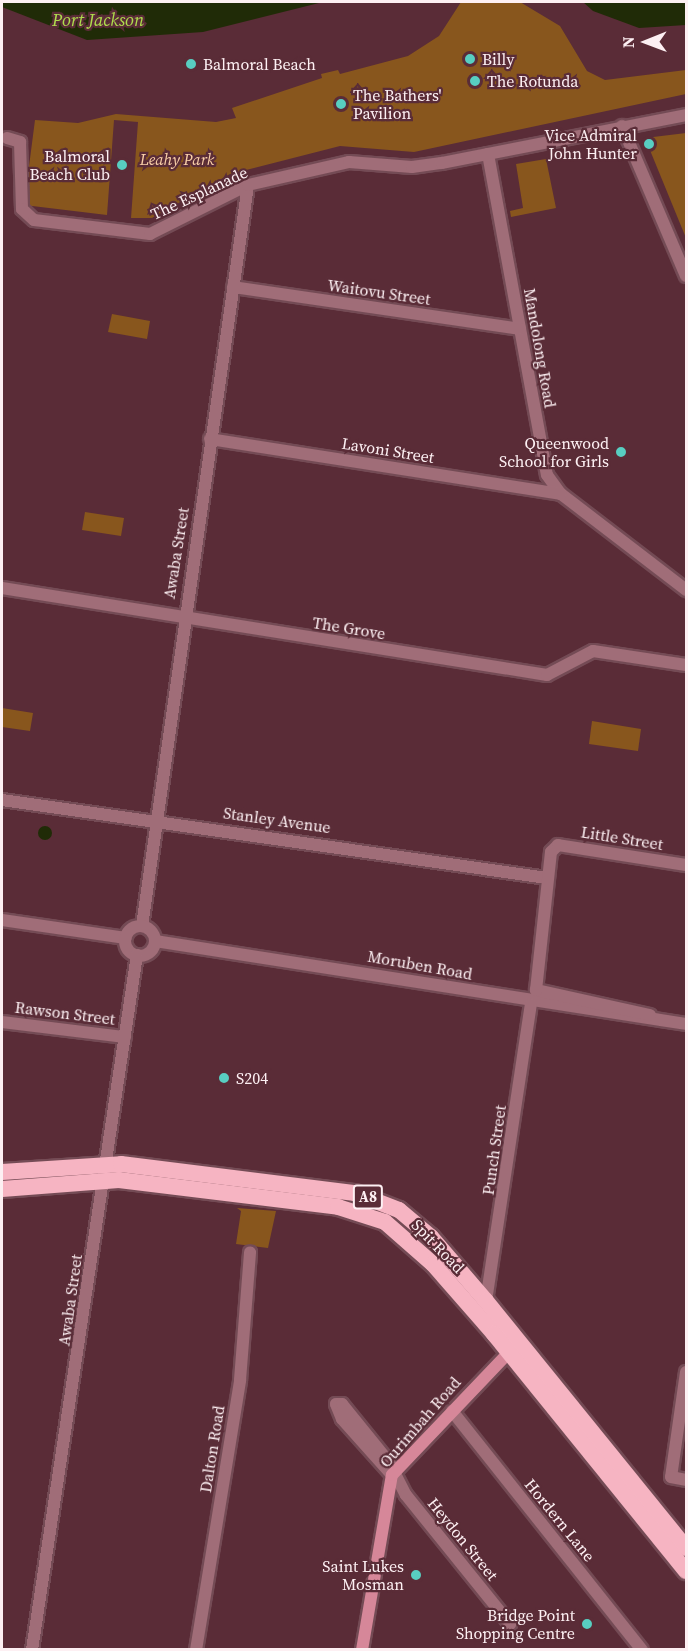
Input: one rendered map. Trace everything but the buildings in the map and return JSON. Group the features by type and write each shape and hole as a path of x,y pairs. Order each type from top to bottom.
{"highway":[{"name":"Spit Road","path":"2,1172 105,1172 375,1199 413,1221 486,1301 514,1347 687,1571"},
{"name":"Spit Road","path":"2,1189 105,1172 328,1205 371,1216 406,1238 514,1347 687,1548"}],"main road":[{"name":"Ourimbah Road","path":"362,1650 393,1475 514,1347"}],"street":[{"name":"The Esplanade","path":"7,138 20,142 22,209 34,220 150,234 248,185 349,162 412,167 687,115"},
{"path":"622,126 687,276"},
{"name":"Mandolong Road","path":"488,154 547,475 561,494 687,590"},
{"name":"Awaba Street","path":"142,926 159,822 183,620 248,185"},
{"name":"Waitovu Street","path":"233,287 520,329"},
{"name":"Lavoni Street","path":"210,439 561,494"},
{"name":"The Grove","path":"2,588 183,620 547,675 592,651 687,665"},
{"name":"Stanley Avenue","path":"2,800 548,878"},
{"name":"Little Street","path":"548,878 554,847 687,865"},
{"name":"Moruben Road","path":"548,878 533,984 542,994 682,1023"},
{"path":"2,920 126,938 142,926 155,941 150,952 137,955 126,938"},
{"name":"Moruben Road","path":"155,941 415,980 531,1004 682,1023"},
{"name":"Awaba Street","path":"32,1650 137,955"},
{"name":"Punch Street","path":"486,1301 531,1004"},
{"name":"Rawson Street","path":"2,1022 125,1037"},
{"name":"Dalton Road","path":"196,1650 240,1380 250,1252"},
{"path":"687,1372 671,1477 687,1480"},
{"name":"Heydon Street","path":"393,1475 389,1462 342,1404 336,1404 342,1419 393,1475 510,1623"},
{"name":"Hordern Lane","path":"452,1411 642,1650"}],"green space":[{"name":"Leahy Park","path":"461,2 520,2 560,26 587,71 605,80 686,70 686,94 414,152 340,146 230,174 152,218 131,218 138,122 114,120 107,215 24,205 35,120 78,123 116,114 216,122 236,118 232,108 322,78 321,74 338,70 340,74 408,56 439,36"},
{"path":"686,133 686,238 645,138"},
{"path":"546,159 556,208 511,217 510,211 523,208 516,164"},
{"path":"112,314 150,321 147,339 108,332"},
{"path":"85,512 124,518 121,536 82,530"},
{"path":"2,708 33,713 30,731 2,727"},
{"path":"592,721 641,729 638,751 589,744"},
{"path":"237,1208 276,1211 268,1248 236,1244 241,1211"}],"water":[{"name":"Port Jackson","path":"2,2 323,2 203,32 87,40 2,7"},
{"path":"583,2 686,2 686,25 639,28 593,11"},
{"path":"45,826 50,828 52,833 50,838 45,840 40,838 38,833 40,828"}],"place":[{"name":"Billy","path":"470,59"},
{"name":"Balmoral Beach","path":"191,64"},
{"name":"The Rotunda","path":"475,81"},
{"name":"The Bathers' Pavilion","path":"341,104"},
{"name":"Vice Admiral John Hunter","path":"649,144"},
{"name":"Balmoral Beach Club","path":"122,165"},
{"name":"Queenwood School for Girls","path":"621,452"},
{"name":"S204","path":"224,1078"},
{"name":"Saint Lukes Mosman","path":"416,1575"},
{"name":"Bridge Point Shopping Centre","path":"587,1624"}]}
